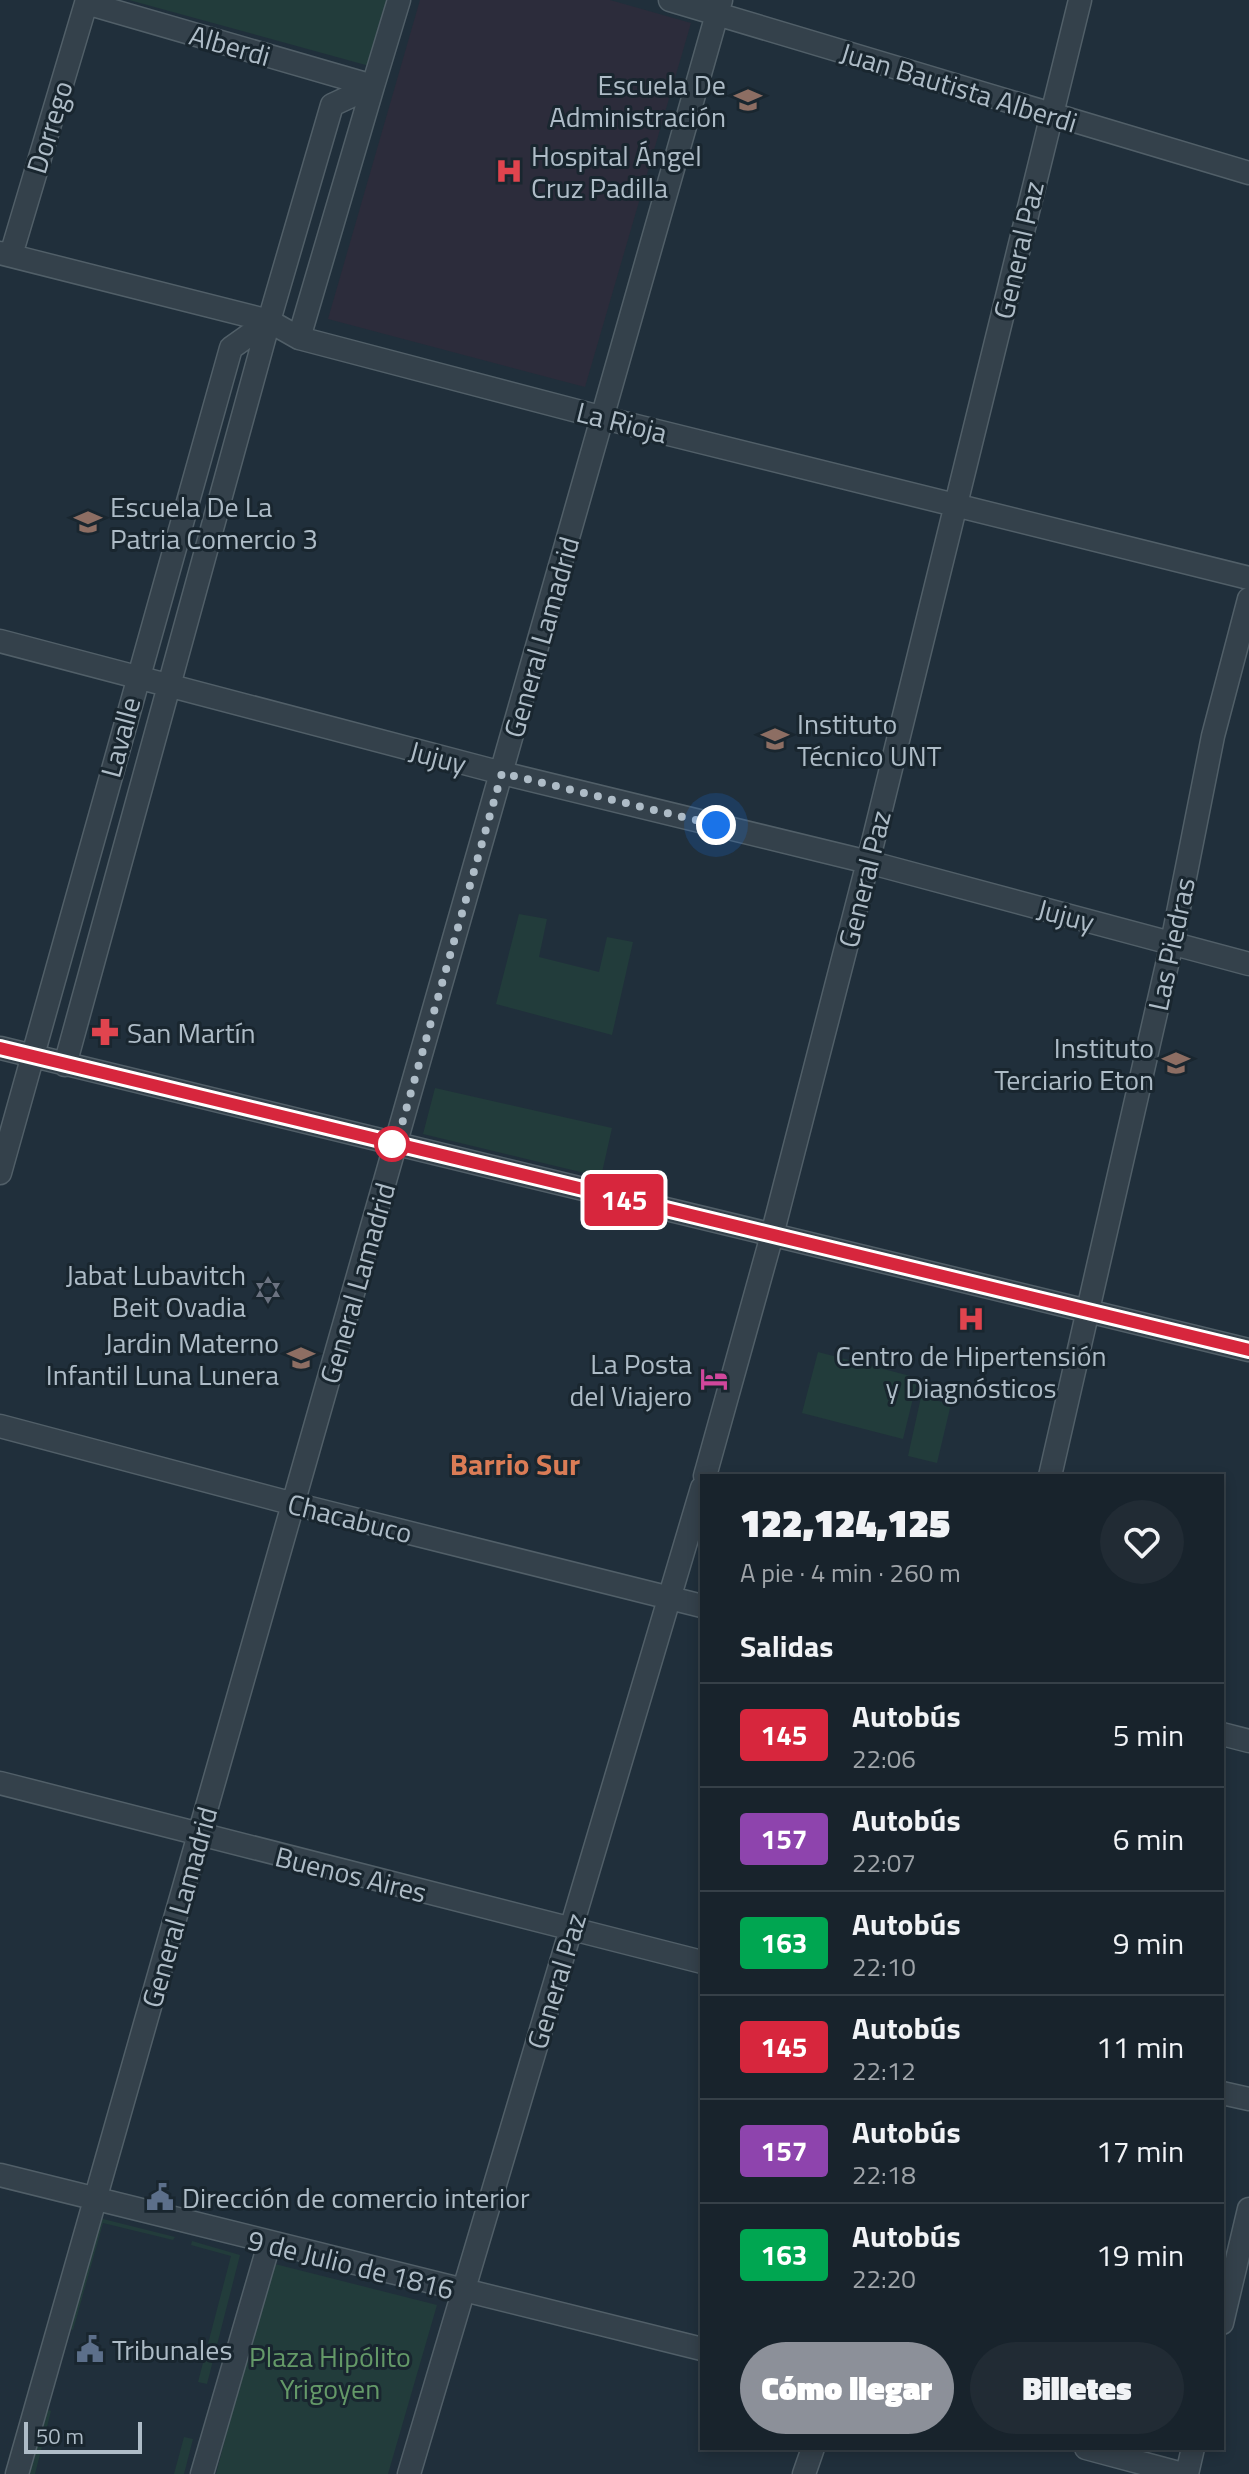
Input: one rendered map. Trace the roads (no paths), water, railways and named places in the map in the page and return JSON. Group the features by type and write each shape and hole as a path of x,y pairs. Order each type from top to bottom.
{"street":[{"path":"299,338 399,0"},
{"name":"Juan Bautista Alberdi","path":"670,0 719,7 1050,115 1249,173"},
{"name":"General Paz","path":"706,1474 772,1235 868,862 1080,0"},
{"name":"Alberdi","path":"87,2 373,86"},
{"name":"Dorrego","path":"5,254 87,2"},
{"name":"General Lamadrid","path":"17,2474 719,7"},
{"name":"Lavalle","path":"65,1065 269,321 332,105 373,86"},
{"name":"La Rioja","path":"5,254 269,321 299,338 604,418 1249,578"},
{"name":"Lavalle","path":"0,1173 136,676 231,348 269,321"},
{"name":"Las Piedras","path":"1050,1474 1172,943 1213,736 1249,599"},
{"name":"Jujuy","path":"0,641 502,773 868,862 1249,964"},
{"path":"0,1048 1249,1350"},
{"name":"Chacabuco","path":"0,1426 294,1504 700,1605"},
{"name":"General Paz","path":"414,2473 462,2291 700,1495"},
{"path":"1224,1735 1249,1741"},
{"name":"Buenos Aires","path":"0,1783 700,1962"},
{"path":"1224,2093 1249,2099"},
{"name":"9 de Julio de 1816","path":"0,2175 700,2349"},
{"path":"1224,2315 1249,2209"},
{"path":"202,2474 269,2244"},
{"path":"804,2474 812,2450"},
{"path":"1094,2450 1185,2474 1192,2450"}],"place":[{"name":"Escuela De Administración","path":"748,100"},
{"name":"Hospital Ángel Cruz Padilla","path":"509,171"},
{"name":"Escuela De La Patria Comercio 3","path":"88,522"},
{"name":"Instituto Técnico UNT","path":"775,739"},
{"name":"San Martín","path":"105,1032"},
{"name":"Instituto Terciario Eton","path":"1176,1063"},
{"name":"Jabat Lubavitch Beit Ovadia","path":"268,1290"},
{"name":"Centro de Hipertensión y Diagnósticos","path":"971,1319"},
{"name":"Jardin Materno Infantil Luna Lunera","path":"301,1358"},
{"name":"La Posta del Viajero","path":"714,1379"},
{"name":"Dirección de comercio interior","path":"160,2197"},
{"name":"Tribunales","path":"90,2349"}],"district":[{"name":"Barrio Sur","path":"515,1464"}],"park label":[{"name":"Plaza Hipólito Yrigoyen","path":"330,2372"}]}
